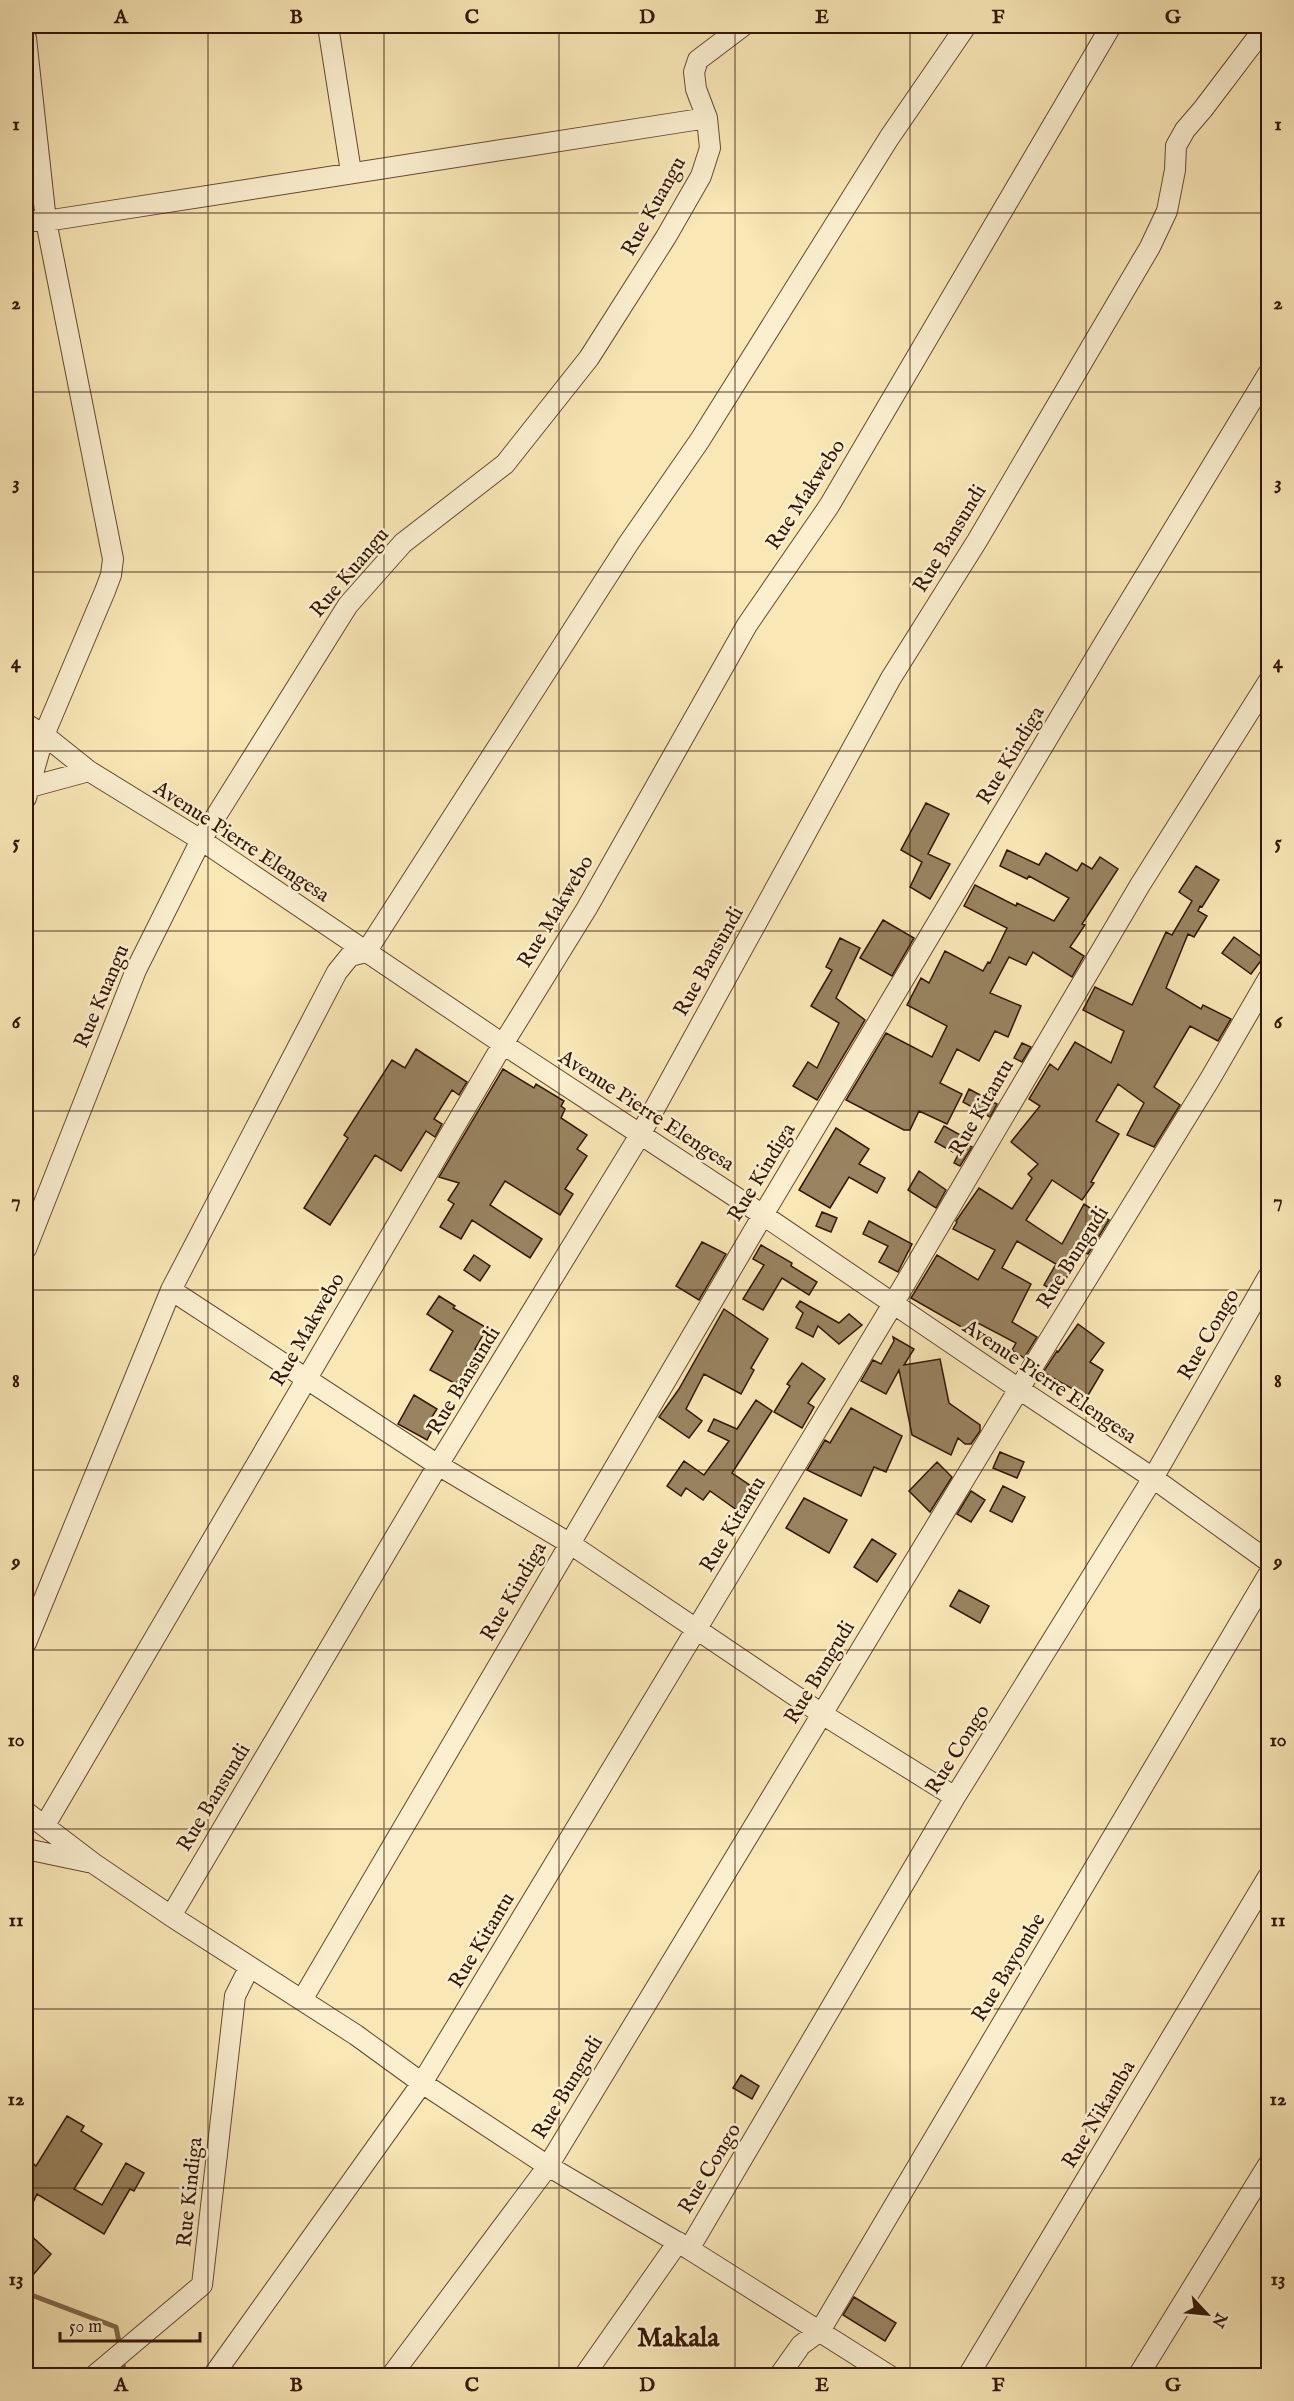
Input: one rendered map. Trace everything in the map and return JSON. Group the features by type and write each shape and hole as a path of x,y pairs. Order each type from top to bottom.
{"street":[{"path":"328,26 351,172"},
{"name":"Rue Kuangu","path":"26,1249 136,970 201,840 348,605 403,543 505,464 589,358 666,237 701,176 710,148 707,118 696,89 694,72 698,60 743,26"},
{"path":"26,1643 171,1290 337,972 350,956 366,952 628,544 700,440 889,138 966,26"},
{"name":"Rue Makwebo","path":"45,1825 502,1044 587,908 747,625 830,506 1111,26"},
{"name":"Rue Bansundi","path":"171,1916 438,1466 640,1135 891,678 977,541 1149,248 1167,211 1172,192 1176,146 1185,130 1266,26"},
{"path":"26,38 46,221 113,559 111,575 44,735 27,790"},
{"path":"26,221 46,221 707,118"},
{"name":"Rue Kindiga","path":"302,2000 763,1215 1105,642 1269,374"},
{"name":"Rue Kitantu","path":"213,2376 422,2083 893,1304 1140,885 1269,682"},
{"name":"Avenue Pierre Elengesa","path":"26,724 44,735 88,771 201,840 502,1044 763,1215 1153,1478 1269,1561"},
{"path":"27,790 88,771"},
{"name":"Rue Bungudi","path":"391,2376 548,2166 1269,979"},
{"name":"Rue Congo","path":"584,2376 683,2245 955,1797 1153,1478 1269,1277"},
{"path":"171,1290 438,1466 569,1543 822,1714 955,1797"},
{"name":"Rue Bayombe","path":"779,2376 801,2345 820,2331 1269,1575"},
{"path":"26,1812 93,1863 171,1916 356,2035 422,2083 548,2166 683,2245 890,2376"},
{"path":"26,1849 93,1863"},
{"name":"Rue Nikamba","path":"968,2376 1269,1877"},
{"name":"Rue Kindiga","path":"94,2376 202,2285 235,1996 249,1968"},
{"path":"1138,2376 1269,2165"}],"building":[{"path":"926,803 949,814 928,854 950,864 930,899 910,887 922,862 901,850"},
{"path":"1007,850 1039,865 1046,853 1077,871 1082,863 1092,869 1100,857 1118,869 1082,924 1085,925 1070,947 1084,956 1072,977 1033,952 1026,965 1009,957 990,993 1021,1006 1008,1037 995,1031 979,1061 957,1049 940,1083 962,1094 947,1124 919,1111 910,1130 904,1130 846,1100 886,1033 932,1057 947,1026 907,1005 921,978 929,983 945,951 983,971 988,962 990,963 1007,928 964,906 975,885 1016,906 1017,903 1054,921 1069,898 1029,876 1027,879 1000,866"},
{"path":"1196,866 1219,880 1202,907 1200,906 1198,911 1207,916 1194,937 1188,934 1166,988 1201,1009 1203,1005 1231,1019 1218,1041 1190,1026 1154,1087 1180,1105 1154,1147 1127,1135 1144,1103 1118,1084 1096,1121 1119,1134 1091,1182 1094,1183 1082,1200 1052,1180 1026,1220 1062,1244 1084,1204 1109,1220 1088,1254 1083,1251 1057,1293 1044,1285 1056,1264 1017,1241 1002,1268 1031,1284 1012,1322 1037,1337 1024,1358 1012,1350 1016,1343 978,1323 972,1333 911,1298 937,1255 978,1280 995,1250 953,1229 956,1221 979,1188 1012,1209 1032,1178 1028,1174 1038,1164 1011,1142 1040,1106 1029,1099 1050,1064 1058,1070 1075,1042 1111,1063 1124,1031 1083,1010 1095,987 1132,1005 1166,932 1172,935 1192,901 1179,892"},
{"path":"883,920 914,938 892,976 860,958"},
{"path":"1234,937 1263,958 1251,974 1222,953"},
{"path":"840,938 860,948 836,998 865,1020 817,1100 793,1086 808,1062 817,1068 839,1023 811,1006 832,970 826,967"},
{"path":"1022,1043 1031,1047 1022,1062 1014,1058"},
{"path":"416,1049 467,1082 459,1095 452,1090 434,1119 442,1124 435,1137 426,1131 401,1171 375,1155 330,1225 304,1208 348,1138 344,1135 392,1060 405,1068"},
{"path":"503,1069 534,1088 536,1084 564,1101 561,1106 565,1109 561,1118 587,1135 577,1149 587,1156 565,1189 573,1194 560,1215 505,1181 490,1205 542,1239 530,1258 472,1220 461,1239 440,1227 454,1204 448,1200 459,1183 439,1177"},
{"path":"969,1089 997,1104 990,1117 963,1102"},
{"path":"944,1126 962,1136 953,1152 935,1142"},
{"path":"836,1128 869,1149 859,1164 885,1178 877,1193 849,1177 830,1208 799,1190"},
{"path":"964,1143 972,1147 960,1166 954,1163"},
{"path":"919,1171 946,1190 936,1208 908,1190"},
{"path":"822,1212 837,1218 831,1232 816,1226"},
{"path":"869,1221 912,1244 898,1272 879,1262 888,1246 863,1234"},
{"path":"702,1242 726,1254 699,1300 676,1286"},
{"path":"761,1245 792,1263 791,1266 817,1282 809,1295 782,1278 763,1310 743,1299 764,1265 753,1259"},
{"path":"474,1255 490,1266 480,1281 464,1270"},
{"path":"439,1296 455,1306 453,1308 487,1328 475,1349 477,1350 456,1384 430,1370 453,1331 427,1314"},
{"path":"800,1301 839,1323 849,1314 862,1325 839,1344 818,1326 813,1337 796,1328 803,1313 796,1307"},
{"path":"724,1309 768,1339 751,1368 754,1370 741,1394 704,1374 686,1409 702,1421 689,1438 659,1417 679,1389"},
{"path":"1078,1324 1104,1343 1090,1362 1103,1370 1087,1397 1044,1371"},
{"path":"893,1337 914,1349 904,1365 940,1359 949,1403 980,1425 980,1431 971,1444 965,1444 958,1438 951,1455 912,1435 899,1370 886,1394 861,1381 873,1360 881,1364 894,1341"},
{"path":"802,1363 825,1379 808,1403 814,1407 802,1428 774,1412 790,1386 787,1384"},
{"path":"414,1395 437,1409 428,1423 434,1426 427,1440 398,1424"},
{"path":"756,1400 772,1411 732,1473 757,1490 741,1513 710,1491 703,1500 686,1488 681,1496 667,1486 684,1461 704,1475 729,1441 708,1431 714,1419 737,1429"},
{"path":"851,1408 902,1436 886,1472 874,1467 861,1496 807,1470 825,1440 830,1443"},
{"path":"1000,1452 1024,1462 1017,1478 993,1468"},
{"path":"937,1462 952,1477 930,1512 909,1491"},
{"path":"1003,1486 1025,1497 1012,1522 990,1511"},
{"path":"971,1491 985,1500 971,1522 957,1514"},
{"path":"804,1498 847,1520 829,1553 786,1528"},
{"path":"872,1539 896,1554 877,1582 854,1567"},
{"path":"959,1590 989,1606 980,1623 950,1606"},
{"path":"741,2075 759,2086 752,2099 733,2088"},
{"path":"67,2116 84,2126 81,2131 102,2144 74,2189 102,2205 126,2163 144,2173 134,2191 130,2189 104,2234 37,2194 26,2218 26,2157 36,2166"},
{"path":"26,2231 51,2254 26,2283"},
{"path":"854,2297 896,2323 885,2341 843,2315"}],"waterway":[{"path":"26,2293 116,2327 120,2347"},
{"path":"122,2359 125,2376"}],"district":[{"name":"Makala","path":"678,2337"}]}
